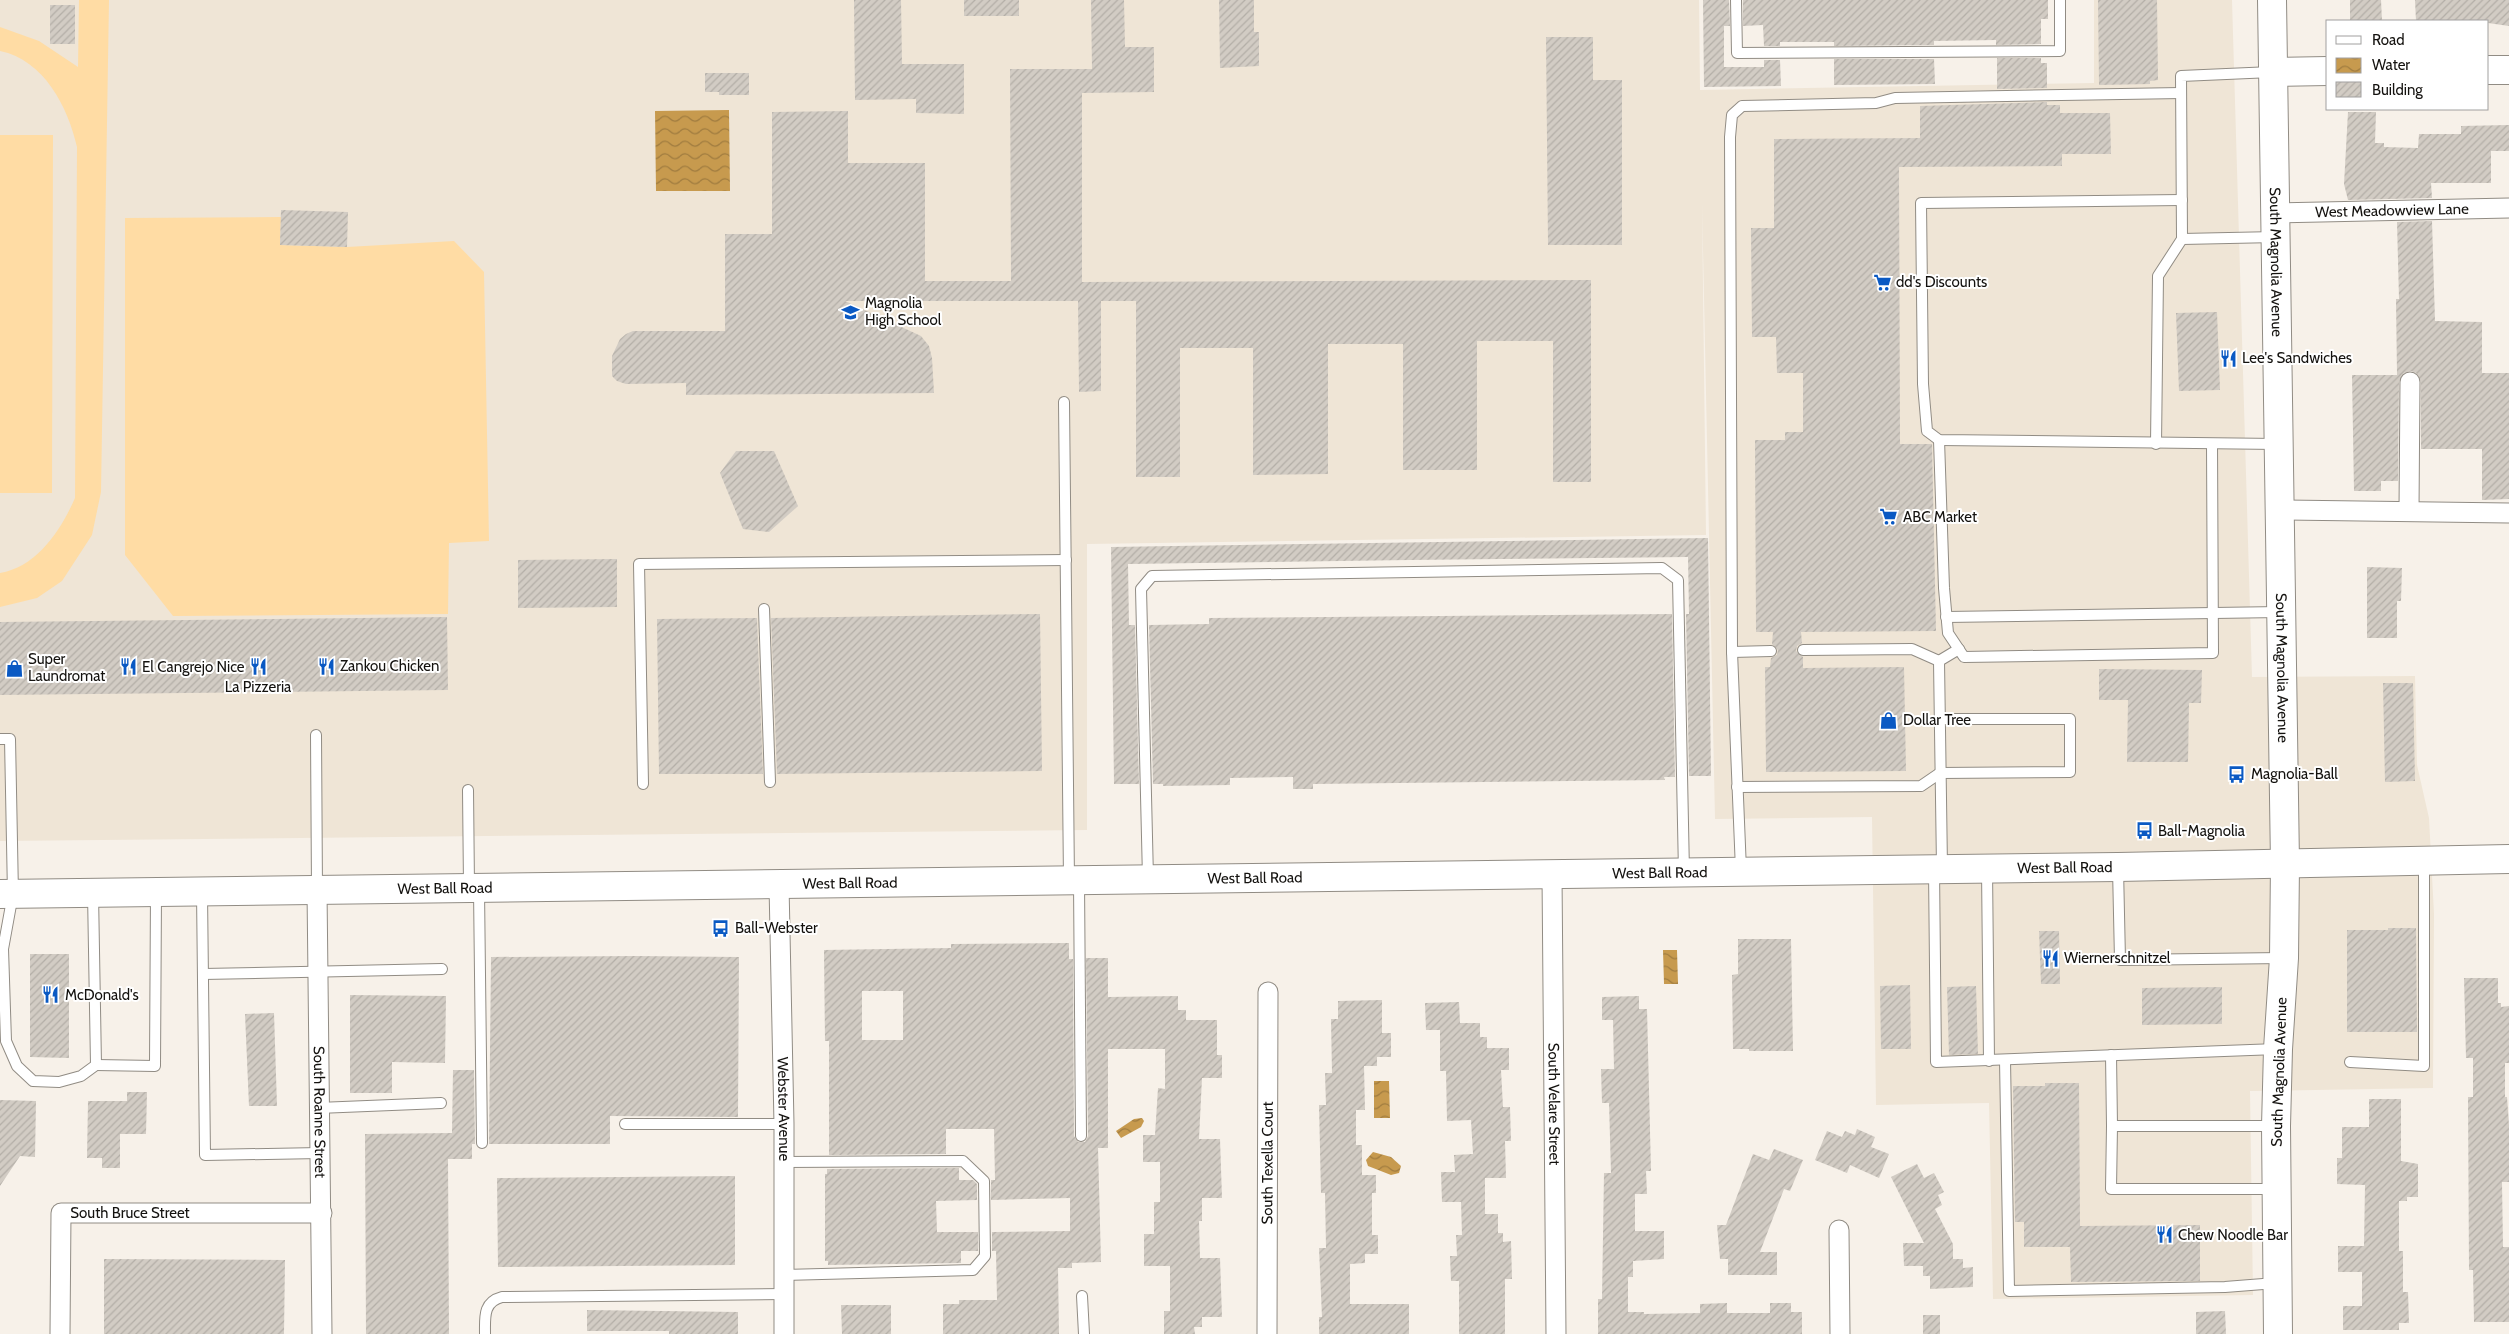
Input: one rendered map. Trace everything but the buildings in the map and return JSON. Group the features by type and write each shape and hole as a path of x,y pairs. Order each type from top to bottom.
{"main road":[{"name":"South Magnolia Avenue","path":"2272,0 2284,864 2284,958 2278,1049 2276,1126 2278,1334"},
{"path":"2489,70 2509,70"},
{"path":"2273,72 2326,72"},
{"name":"West Ball Road","path":"6,894 1938,870 2509,859"}],"street":[{"name":"West Meadowview Lane","path":"2276,225 2509,208"},
{"path":"2409,512 2410,382"},
{"path":"2280,510 2509,513"},
{"name":"South Velare Street","path":"1552,874 1556,1334"},
{"name":"Webster Avenue","path":"779,885 784,1124 784,1334"},
{"name":"South Roanne Street","path":"317,890 322,1334"},
{"name":"South Texella Court","path":"1267,1334 1268,992"},
{"name":"South Bruce Street","path":"60,1334 61,1212 322,1212"},
{"path":"1839,1230 1840,1334"}],"lane":[{"path":"1736,0 1737,53 2060,50 2060,0"},
{"path":"2156,444 2158,276 2182,239 2181,76 2273,72"},
{"path":"1741,872 1732,652 1730,147 1732,115 1742,106 1876,104 1895,98 2181,93"},
{"path":"2182,200 1921,203 1923,384 1927,431 1939,440 2279,444"},
{"path":"2182,239 2276,225"},
{"path":"1064,402 1066,560 1081,1136"},
{"path":"1939,440 1946,617 1948,633 1964,657 2213,653 2212,444"},
{"path":"644,784 639,564 1066,560"},
{"path":"1148,880 1141,589 1152,576 1632,568 1662,568 1678,580 1684,873"},
{"path":"764,609 770,782"},
{"path":"1946,617 2203,615 2213,612 2281,612"},
{"path":"1803,650 1912,649 1939,661"},
{"path":"1939,661 1959,649"},
{"path":"1732,652 1771,651"},
{"path":"1939,661 1940,773 1936,1062 2278,1049"},
{"path":"1738,788 1921,786 1940,773 2070,772 2070,719 1940,719"},
{"path":"316,735 317,890"},
{"path":"0,739 10,739 3,948 6,1041 17,1066 34,1080 59,1082 81,1076 96,1065 156,1066 156,892"},
{"path":"468,790 474,889 482,1143"},
{"path":"2350,1062 2424,1066 2424,860"},
{"path":"2118,867 2120,960 2284,958"},
{"path":"1987,869 1989,1061"},
{"path":"202,892 205,1154 320,1153"},
{"path":"93,893 96,1065"},
{"path":"203,974 442,969"},
{"path":"2111,1055 2111,1189 2277,1189"},
{"path":"2005,1060 2009,1290 2226,1286 2277,1282"},
{"path":"318,1108 441,1103"},
{"path":"625,1124 784,1124"},
{"path":"2112,1126 2276,1126"},
{"path":"485,1334 486,1309 491,1302 502,1297 784,1284 973,1270 985,1256 984,1181 963,1161 784,1162"},
{"path":"1082,1296 1084,1334"}],"shaded area":[{"name":"Magnolia High School","path":"0,0 1699,0 1700,90 2094,83 2094,0 2232,0 2252,677 2415,676 2417,765 2429,818 2434,914 2433,1088 2250,1091 2253,1295 1993,1299 1989,1103 1876,1105 1872,817 1715,819 1702,203 1706,535 1087,544 1087,830 0,841"},
{"path":"79,0 109,0 101,492 92,535 62,581 37,598 0,607 0,573 25,563 46,545 63,522 75,498 77,147 67,116 52,87 29,64 16,56 0,51 0,27 39,41 78,67"},
{"path":"0,135 53,135 52,493 0,493"},
{"path":"281,217 280,245 347,247 454,241 484,272 489,541 449,543 448,614 173,616 125,555 125,218"}],"water":[{"path":"729,110 730,191 656,191 655,111"},
{"path":"1663,950 1677,950 1678,984 1664,984"},
{"path":"1374,1081 1389,1081 1390,1118 1374,1118"},
{"path":"1142,1118 1144,1121 1141,1127 1121,1138 1116,1131 1134,1119"},
{"path":"1373,1152 1391,1157 1401,1166 1399,1173 1391,1175 1368,1166 1366,1160"}],"place":[{"name":"dd's Discounts","path":"1882,282"},
{"name":"Magnolia High School","path":"851,312"},
{"name":"Lee's Sandwiches","path":"2228,358"},
{"name":"ABC Market","path":"1889,517"},
{"name":"La Pizzeria","path":"258,666"},
{"name":"Zankou Chicken","path":"326,666"},
{"name":"El Cangrejo Nice","path":"128,667"},
{"name":"Super Laundromat","path":"14,668"},
{"name":"Dollar Tree","path":"1889,720"},
{"name":"Magnolia-Ball","path":"2237,774"},
{"name":"Ball-Magnolia","path":"2144,831"},
{"name":"Ball-Webster","path":"721,928"},
{"name":"Wiernerschnitzel","path":"2050,958"},
{"name":"McDonald's","path":"51,995"},
{"name":"Chew Noodle Bar","path":"2164,1235"}]}
